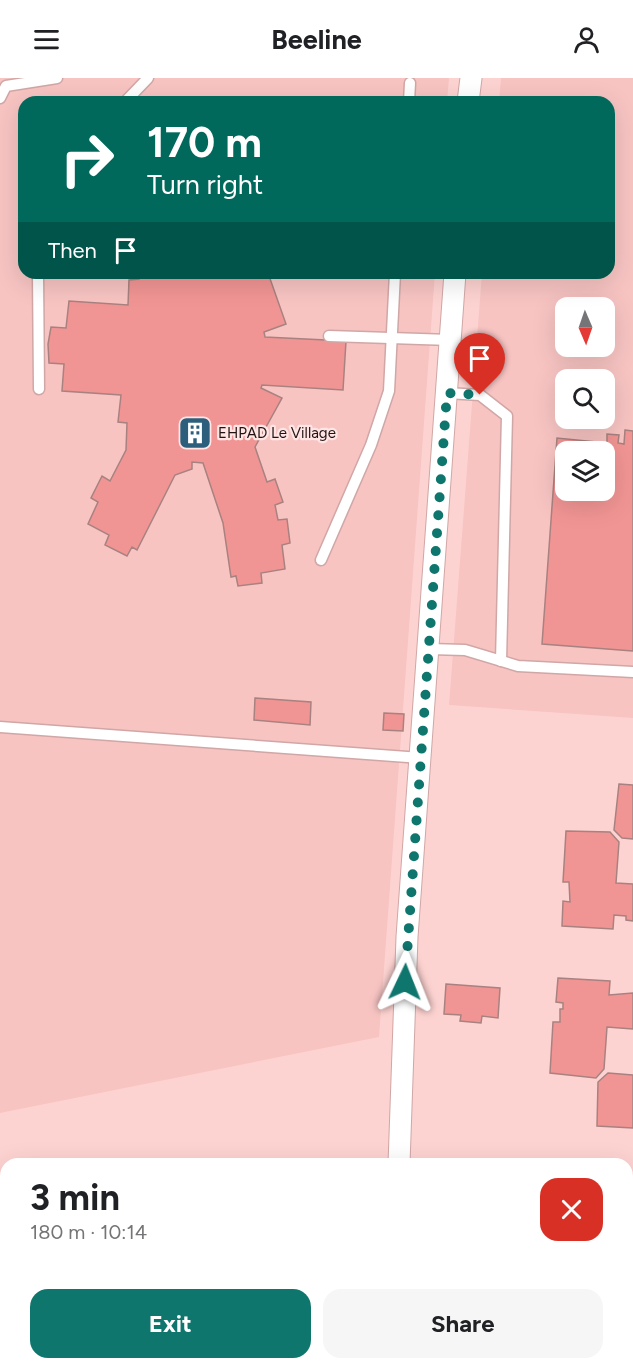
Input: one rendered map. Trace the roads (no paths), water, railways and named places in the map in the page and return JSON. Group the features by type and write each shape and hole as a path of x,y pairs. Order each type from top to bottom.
{"street":[{"path":"469,96 471,78"},
{"path":"399,1158 407,937 422,758 455,279"}],"lane":[{"path":"0,98 6,87 57,78"},
{"path":"131,96 148,78"},
{"path":"409,96 410,83"},
{"path":"38,279 39,389"},
{"path":"321,560 371,445 389,391 389,338 394,279"},
{"path":"329,336 451,340"},
{"path":"447,393 480,395 507,416 501,661"},
{"path":"429,649 465,650 518,666 633,672"},
{"path":"0,727 422,758"}],"place":[{"name":"EHPAD Le Village","path":"195,433"}]}
